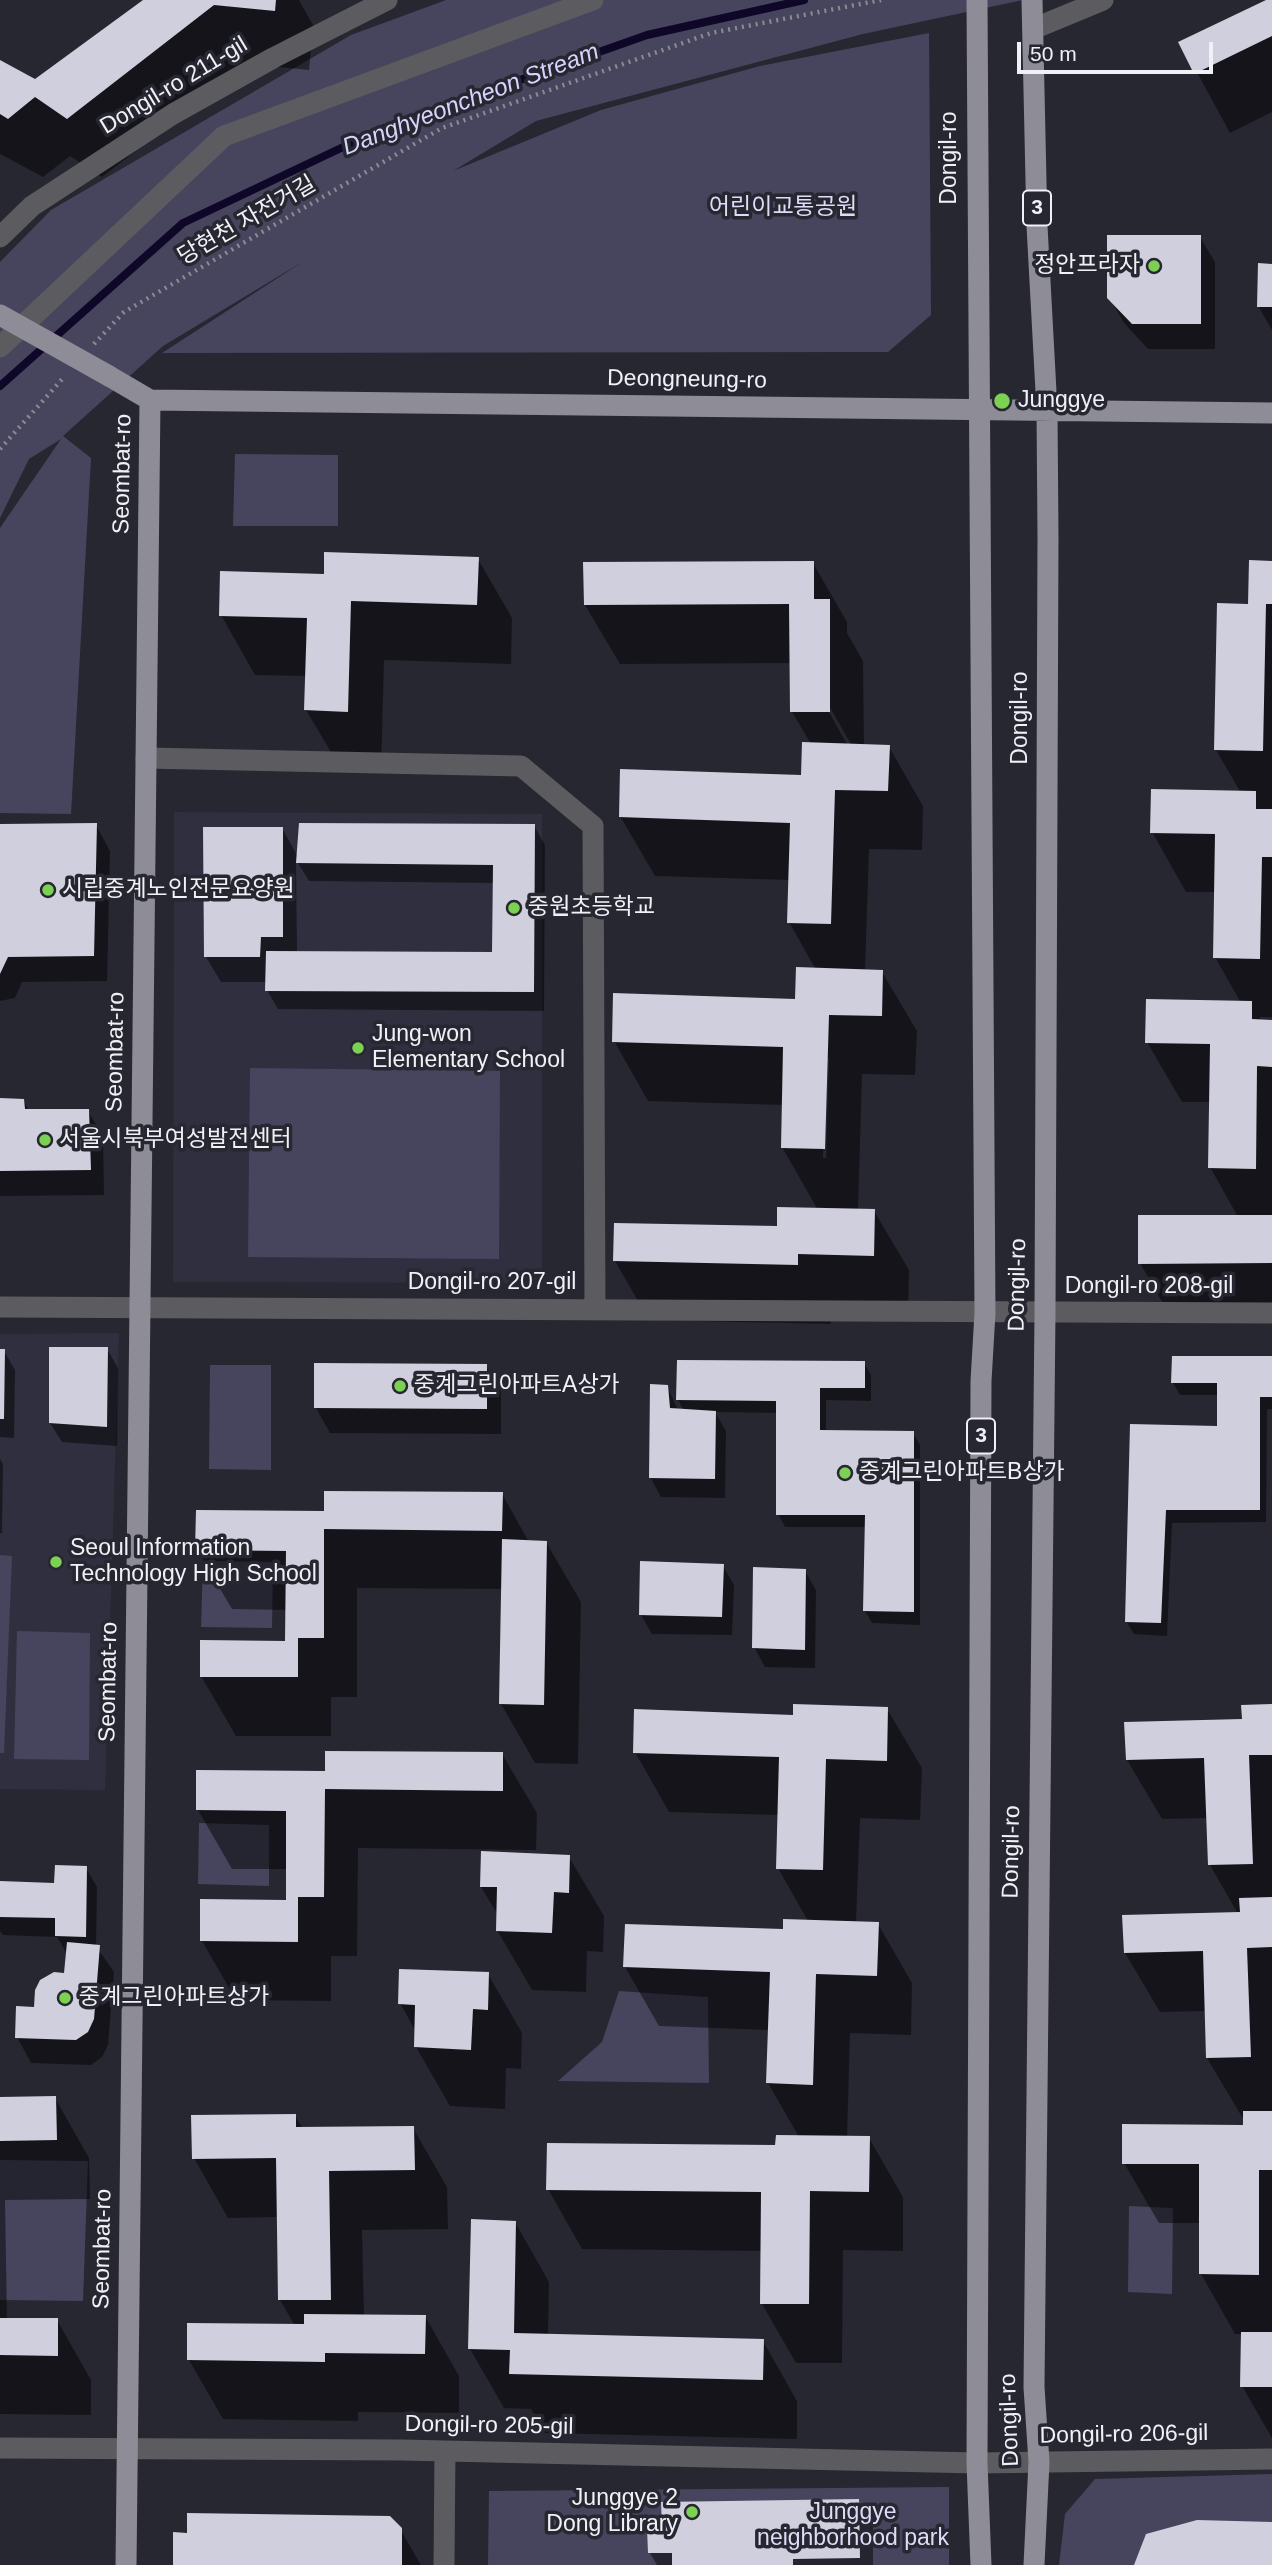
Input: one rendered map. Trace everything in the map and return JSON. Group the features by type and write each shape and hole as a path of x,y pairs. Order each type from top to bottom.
{"main road":[{"name":"Dongil-ro","path":"1032,3 1037,226 1047,410 1045,1313 1034,2387 1038,2462 1034,2565"},
{"name":"Dongil-ro","path":"977,9 977,409 985,1313 981,1381 977,2463 981,2565"},
{"name":"Deongneung-ro","path":"0,315 150,400 1272,413"},
{"name":"Seombat-ro","path":"126,2565 150,400"}],"street":[{"name":"Dongil-ro 211-gil","path":"0,237 32,206 173,114 273,58 387,0"},
{"path":"0,347 224,136 593,0"},
{"path":"1033,29 1103,0"},
{"path":"146,758 521,766 593,826 595,1310"},
{"name":"Dongil-ro 207-gil","path":"0,1307 985,1313"},
{"name":"Dongil-ro 208-gil","path":"985,1313 1272,1313"},
{"name":"Dongil-ro 205-gil","path":"0,2448 445,2451 977,2463"},
{"path":"444,2565 445,2451"},
{"name":"Dongil-ro 206-gil","path":"977,2463 1272,2459"}],"path":[{"name":"당현천 자전거길","path":"88,351 124,312 442,128 712,33 881,0"},
{"path":"0,449 70,371"}],"shaded area":[{"name":"Jung-won Elementary School","path":"174,812 542,814 542,1283 173,1282"},
{"name":"Seoul Information Technology High School","path":"119,1333 105,1790 0,1789 0,1334"}],"green space":[{"name":"어린이교통공원","path":"446,0 1023,0 863,34 536,121 453,171 601,110 760,66 929,33 931,315 888,352 162,353 304,261 163,346 63,436 91,458 71,814 0,813 0,528 61,439 29,459 0,518 0,262 51,210 351,35"},
{"path":"235,454 338,455 338,526 233,526"},
{"path":"250,1068 500,1071 499,1259 248,1257"},
{"path":"210,1365 271,1365 271,1470 209,1469"},
{"path":"0,1555 12,1556 4,1753 0,1753"},
{"path":"203,1561 273,1562 272,1628 201,1627"},
{"path":"17,1631 90,1633 89,1760 14,1759"},
{"path":"199,1823 269,1825 269,1886 198,1884"},
{"path":"619,1991 708,1997 709,2083 558,2081 602,2042"},
{"path":"0,2160 88,2161 83,2301 0,2300"},
{"path":"1129,2206 1173,2208 1172,2294 1128,2292"},
{"path":"1272,2474 1272,2565 1059,2565 1065,2514 1095,2479"},
{"name":"Junggye neighborhood park","path":"949,2487 949,2565 488,2565 489,2491"}],"building":[{"path":"143,0 276,0 275,11 214,5 67,119 35,97 8,119 0,114 0,60 35,79"},
{"path":"1266,0 1272,0 1272,36 1194,74 1178,42"},
{"name":"정안프라자","path":"1107,235 1201,235 1201,324 1132,324 1107,298"},
{"path":"1258,263 1272,264 1272,307 1257,307"},
{"path":"324,552 479,557 477,605 351,601 348,712 304,710 307,618 219,616 220,571 324,574"},
{"path":"1249,560 1272,561 1272,604 1266,604 1263,751 1214,750 1217,603 1248,604"},
{"path":"814,561 814,599 830,599 830,712 790,712 789,604 584,605 583,562"},
{"path":"802,742 890,745 888,791 835,790 831,924 787,923 790,823 619,817 620,769 801,775"},
{"path":"1151,789 1256,791 1256,809 1272,809 1272,857 1262,857 1260,959 1213,958 1215,834 1150,833"},
{"name":"시립중계노인전문요양원","path":"97,823 94,956 8,957 0,974 0,824"},
{"name":"중원초등학교","path":"299,823 535,824 534,992 265,991 266,951 492,952 493,865 296,863"},
{"path":"203,827 283,827 283,937 261,937 260,957 204,957"},
{"path":"796,967 883,970 882,1016 829,1015 825,1149 781,1148 783,1047 612,1042 613,993 795,999"},
{"path":"1146,999 1252,1001 1252,1019 1272,1020 1272,1067 1257,1066 1256,1169 1208,1168 1210,1044 1145,1043"},
{"name":"서울시북부여성발전센터","path":"0,1098 24,1099 25,1109 89,1109 91,1170 0,1171"},
{"path":"777,1207 875,1209 874,1256 798,1254 798,1265 613,1261 614,1223 777,1226"},
{"path":"1138,1215 1272,1215 1272,1263 1138,1264"},
{"path":"49,1347 108,1347 107,1427 49,1423"},
{"path":"0,1349 5,1349 4,1419 0,1419"},
{"path":"1172,1356 1272,1356 1272,1397 1260,1397 1260,1510 1166,1510 1161,1623 1125,1622 1130,1424 1217,1426 1217,1383 1171,1383"},
{"name":"중계그린아파트B상가","path":"677,1360 865,1361 865,1388 820,1388 820,1430 914,1431 914,1612 863,1611 865,1515 776,1515 776,1401 676,1400"},
{"name":"중계그린아파트A상가","path":"314,1363 487,1364 487,1409 314,1408"},
{"path":"650,1384 668,1385 670,1408 716,1411 715,1479 649,1478"},
{"path":"324,1491 503,1492 502,1531 324,1529 324,1638 298,1638 298,1677 200,1677 200,1640 285,1641 286,1551 195,1550 196,1510 324,1511"},
{"path":"502,1539 547,1541 544,1705 499,1704"},
{"path":"640,1561 724,1564 722,1617 639,1615"},
{"path":"753,1567 806,1569 805,1650 752,1648"},
{"path":"793,1704 888,1707 887,1761 826,1759 823,1870 776,1869 779,1757 633,1753 634,1709 793,1715"},
{"path":"1272,1704 1272,1755 1249,1755 1253,1864 1208,1865 1204,1758 1126,1760 1124,1722 1242,1719 1241,1705"},
{"path":"325,1751 503,1752 503,1791 325,1789 324,1897 298,1897 298,1942 200,1941 200,1899 286,1900 286,1811 196,1810 196,1770 325,1771"},
{"path":"481,1851 570,1855 569,1893 554,1892 552,1933 496,1931 497,1887 480,1887"},
{"path":"55,1865 87,1866 86,1937 55,1936 55,1918 0,1917 0,1881 54,1883"},
{"path":"1272,1897 1272,1947 1247,1948 1251,2057 1206,2058 1203,1951 1124,1953 1122,1915 1240,1912 1239,1898"},
{"path":"783,1919 879,1922 877,1976 816,1974 813,2085 766,2083 770,1972 623,1967 625,1924 783,1929"},
{"name":"중계그린아파트상가","path":"67,1942 100,1945 94,2019 88,2032 76,2040 15,2038 16,2006 34,2007 35,1990 40,1980 54,1972 64,1973"},
{"path":"399,1969 489,1972 488,2010 473,2009 471,2050 414,2047 415,2005 398,2004"},
{"path":"56,2096 57,2140 0,2141 0,2097"},
{"path":"1243,2111 1272,2111 1272,2170 1259,2170 1259,2275 1199,2274 1199,2164 1122,2164 1122,2124 1243,2125"},
{"path":"296,2114 296,2127 414,2126 415,2170 329,2171 331,2300 278,2300 276,2158 192,2159 191,2115"},
{"path":"776,2135 870,2136 869,2192 810,2191 809,2304 760,2304 761,2192 546,2190 547,2143 775,2145"},
{"path":"471,2219 516,2221 514,2333 764,2339 763,2380 509,2374 510,2350 468,2349"},
{"path":"304,2314 426,2315 425,2354 325,2353 325,2362 187,2360 187,2323 304,2324"},
{"path":"0,2318 58,2318 58,2356 0,2355"},
{"path":"1241,2332 1272,2332 1272,2387 1240,2387"},
{"path":"859,2499 860,2558 793,2559 793,2565 672,2565 672,2553 648,2553 647,2528 662,2528 661,2502"},
{"path":"187,2513 390,2516 402,2528 402,2565 173,2565 173,2532 187,2533"},
{"path":"1197,2520 1272,2522 1272,2565 1134,2565 1146,2534"}],"waterway":[{"name":"Danghyeoncheon Stream","path":"0,386 183,223 379,130 647,35 804,0"}],"place":[{"name":"정안프라자","path":"1154,266"},
{"name":"Junggye","path":"1002,401"},
{"name":"시립중계노인전문요양원","path":"48,890"},
{"name":"중원초등학교","path":"514,908"},
{"name":"Jung-won Elementary School","path":"358,1048"},
{"name":"서울시북부여성발전센터","path":"45,1140"},
{"name":"중계그린아파트A상가","path":"400,1386"},
{"name":"중계그린아파트B상가","path":"845,1473"},
{"name":"Seoul Information Technology High School","path":"56,1562"},
{"name":"중계그린아파트상가","path":"65,1998"},
{"name":"Junggye 2 Dong Library","path":"692,2512"}]}
